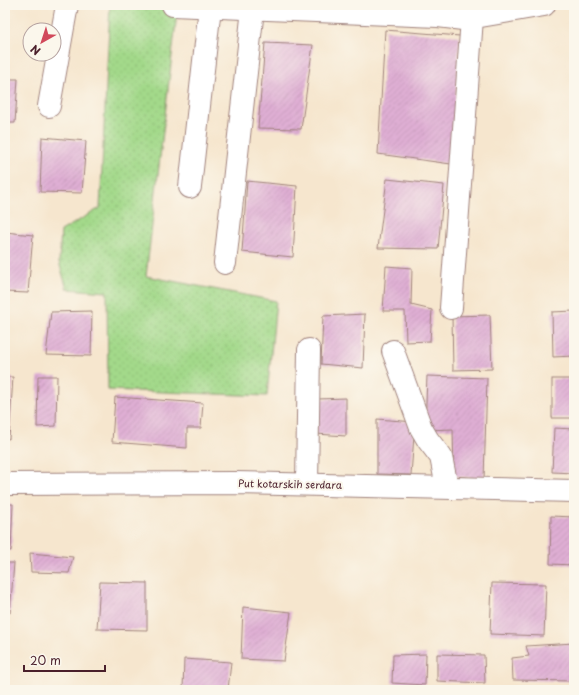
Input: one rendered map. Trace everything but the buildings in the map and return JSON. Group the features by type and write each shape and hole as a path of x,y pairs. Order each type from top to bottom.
{"street":[{"path":"49,106 67,5"},
{"path":"173,5 253,8 327,8 463,19 544,5"},
{"path":"190,187 210,6"},
{"path":"226,263 253,8"},
{"path":"452,308 472,18"},
{"path":"306,484 309,350"},
{"path":"393,351 421,428 441,457 447,488"},
{"name":"Put kotarskih serdara","path":"5,484 235,483 574,491"}],"green space":[{"path":"110,5 178,5 146,276 276,301 267,396 108,390 107,292 67,289 59,262 61,231 100,208"}]}
